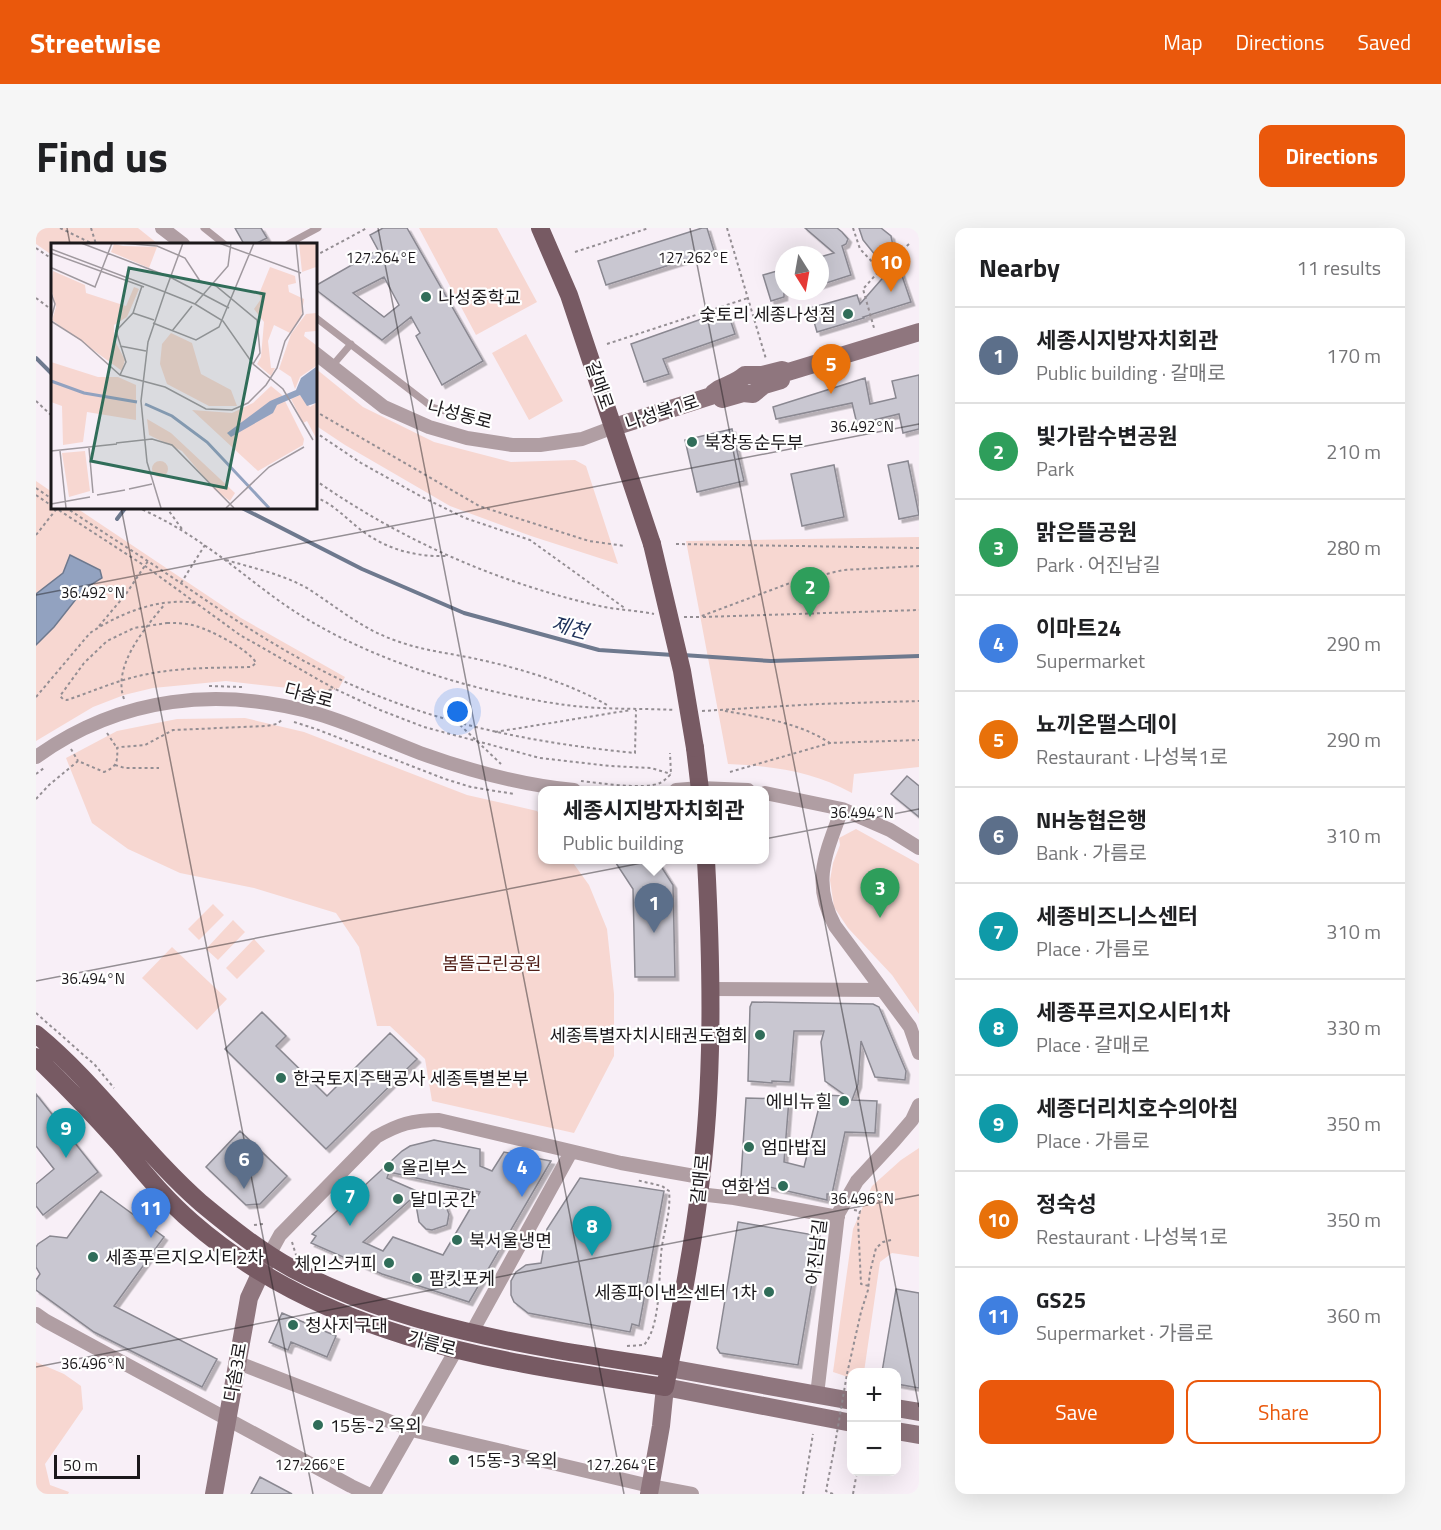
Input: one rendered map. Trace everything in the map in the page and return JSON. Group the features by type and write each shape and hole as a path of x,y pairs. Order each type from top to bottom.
{"main road":[{"name":"갈매로","path":"540,228 569,295 652,544 682,671 700,786"},
{"name":"갈매로","path":"665,1387 700,1186 708,1099 711,989 706,864"},
{"name":"가름로","path":"36,1034 81,1076 178,1181 215,1214 269,1255 294,1269 374,1306 472,1332 584,1355 669,1368"},
{"name":"가름로","path":"36,1057 70,1090 163,1195 225,1249 259,1273 336,1312 369,1325 456,1350 665,1387"}],"street":[{"path":"162,228 182,243"},
{"name":"나성북1로","path":"614,427 711,396 715,390 735,383 750,384 783,379 788,372 919,332"},
{"name":"나성동로","path":"316,354 384,407 429,427 467,438 512,445 540,445 582,439 614,427"},
{"name":"다솜로","path":"41,761 91,724 121,712 183,700 222,698 259,701 309,712 457,766 500,778 549,786"},
{"path":"769,794 842,809 890,830 919,848"},
{"path":"842,809 823,863 821,880 823,899 835,926 909,1027 919,1053"},
{"path":"711,989 882,990"},
{"name":"어진남길","path":"817,1395 840,1212 857,1180 912,1120 919,1105"},
{"path":"269,1255 280,1235 376,1137 395,1126 408,1122 439,1120 621,1163 734,1198 840,1212"},
{"path":"472,1332 571,1152"},
{"name":"다솜3로","path":"214,1494 249,1298 269,1255"},
{"path":"36,1314 368,1494"},
{"path":"374,1494 456,1350"},
{"path":"236,1362 412,1430 649,1490 692,1494"},
{"name":"가름로","path":"669,1368 847,1400"},
{"name":"가름로","path":"665,1387 847,1422"},
{"name":"갈매로","path":"649,1490 661,1426 665,1387"},
{"path":"901,1409 919,1412"},
{"path":"901,1432 919,1435"}],"lane":[{"path":"204,228 223,243"},
{"path":"290,243 318,228"},
{"path":"316,318 432,406 448,411 453,409"},
{"path":"332,366 351,344"}],"path":[{"path":"60,228 93,243"},
{"path":"91,228 95,243"},
{"path":"316,255 367,228"},
{"path":"575,252 649,228"},
{"path":"727,228 766,359"},
{"path":"853,228 860,249 880,270"},
{"path":"874,328 863,289 909,244"},
{"path":"36,248 51,258"},
{"path":"36,298 51,309"},
{"path":"607,344 748,298"},
{"path":"36,401 51,415"},
{"path":"316,412 479,506 589,541 625,546"},
{"path":"316,433 362,463 422,497 465,518 530,540 628,610"},
{"path":"316,481 370,516 491,575 597,606 662,615"},
{"path":"36,488 51,498"},
{"path":"36,495 51,504"},
{"path":"316,497 327,502 358,528 385,545 426,557 449,556"},
{"path":"36,535 54,508"},
{"path":"57,508 145,566 240,635 335,689 380,710 424,727 540,758 651,768 671,774"},
{"path":"67,508 243,625 327,673 419,711 495,732 575,747 635,753 636,709"},
{"path":"139,508 206,545 266,592 313,623 369,650 414,668 516,696 568,705 678,710"},
{"path":"167,508 183,531"},
{"path":"676,544 919,548"},
{"path":"180,583 206,545"},
{"path":"223,559 289,579 365,628 382,636 421,648 516,668 562,685 612,708"},
{"path":"36,697 90,633 112,611 148,561"},
{"path":"699,617 790,583 843,570 919,566"},
{"path":"90,633 127,612 184,601 199,604"},
{"path":"124,699 121,690 122,680 135,644 146,626 165,604"},
{"path":"680,617 919,610"},
{"path":"167,623 195,626 221,637 251,656 256,663 251,667 185,668 122,680 67,699 60,696 95,651 121,633 134,628 167,623"},
{"path":"299,695 335,689"},
{"path":"699,711 919,701"},
{"path":"495,732 636,709"},
{"path":"719,710 756,716 819,735 831,743"},
{"path":"117,748 145,745 173,730 266,726 277,724 283,719 272,717"},
{"path":"452,721 463,726 505,768"},
{"path":"294,722 446,779 471,787 517,795"},
{"path":"73,748 78,761 104,772 113,768 118,760 117,748 106,733"},
{"path":"730,772 831,743 919,740"},
{"path":"36,774 41,761"},
{"path":"36,799 78,761"},
{"path":"115,765 125,768 159,768"},
{"path":"36,1013 95,1065 115,1090"},
{"path":"628,1346 644,1345 651,1337 661,1279 662,1248 670,1202 669,1191 662,1186 636,1180"},
{"path":"840,1212 860,1211 858,1220 861,1284 869,1286"},
{"path":"250,1225 263,1224"},
{"path":"833,1494 826,1491 847,1374 876,1248 882,1242 891,1240"},
{"path":"803,1494 813,1434"},
{"path":"853,1494 856,1476"}],"green space":[{"path":"36,228 138,228 157,243 51,243 51,254 36,244"},
{"path":"419,228 497,228 537,302 476,335"},
{"path":"526,334 563,401 529,420 492,353"},
{"path":"316,369 363,407 434,442 511,462 575,460 586,466 618,564 531,536 450,506 316,426"},
{"path":"36,481 51,491 51,508 76,508 241,618 345,677 339,688 314,695 288,688 226,681 153,688 124,695 93,707 36,741"},
{"path":"919,537 919,767 854,774 852,793 822,779 792,771 728,764 686,541"},
{"name":"봄뜰근린공원","path":"245,718 304,732 467,795 537,811 538,864 574,864 589,885 607,929 614,994 614,1056 574,1133 432,1101 425,1059 390,1026 377,1026 359,947 336,913 254,888 180,873 128,849 92,823 66,758 117,731 177,719"},
{"path":"856,829 919,864 919,1014 892,975 848,928 834,907 830,880 840,845 839,838"},
{"path":"213,904 224,915 199,940 188,929"},
{"path":"233,920 245,932 218,960 206,949"},
{"path":"254,939 265,951 237,979 226,968"},
{"path":"172,947 227,999 197,1030 142,978"},
{"path":"919,1148 919,1257 892,1253 880,1262 865,1368 847,1368 847,1377 833,1372 853,1229 872,1186 901,1160"},
{"path":"36,1362 64,1374 81,1386 83,1409 45,1464 50,1485 69,1492 68,1494 36,1494"}],"water":[{"path":"70,555 100,570 102,578 84,589 54,627 36,645 36,594 63,573"}],"building":[{"path":"235,228 261,228 267,238 257,243 243,243"},
{"path":"383,228 407,228 483,361 442,385 416,336 420,333 411,317 382,340 316,290 316,285 378,250 370,235","holes":["384,277 399,305 384,317 353,293"]},
{"path":"707,228 714,251 606,285 598,261"},
{"path":"805,228 837,228 842,232 848,239 842,246 851,275 829,282 829,254 834,253 829,246 826,246"},
{"path":"859,228 881,228 891,236 893,246 886,259 876,256 863,240"},
{"path":"894,265 900,270 911,302 817,332 810,308 857,295 860,304"},
{"path":"775,272 775,300 771,301 763,275"},
{"path":"727,310 735,334 663,359 669,374 644,382 631,344"},
{"path":"919,375 919,429 903,433 899,414 857,424 852,403 776,419 773,407 865,378 870,404 896,398 892,381"},
{"path":"732,429 744,481 697,492 685,440"},
{"path":"908,461 919,515 899,519 888,465"},
{"path":"834,465 844,517 802,526 791,474"},
{"path":"907,776 919,786 919,817 891,794"},
{"path":"617,864 660,864 673,885 675,977 635,977 633,889"},
{"name":"에비뉴힐","path":"752,1002 873,1004 879,1007 906,1071 905,1080 875,1077 861,1041 858,1084 852,1100 877,1101 875,1133 845,1132 832,1194 827,1194 827,1200 743,1181 741,1178 746,1098 789,1099 784,1162 804,1167 822,1095 846,1096 825,1081 821,1042 824,1031 794,1031 790,1082 748,1081"},
{"name":"한국토지주택공사 세종특별본부","path":"262,1012 286,1036 276,1046 327,1096 390,1033 417,1059 326,1149 225,1049"},
{"path":"36,1094 98,1172 43,1215 36,1206 36,1184 54,1169 36,1146"},
{"path":"240,1131 287,1176 260,1204 246,1205 206,1167"},
{"path":"434,1140 480,1149 480,1166 492,1171 504,1152 551,1161 469,1302 382,1274 311,1243 316,1236 312,1234 410,1146","holes":["389,1172 480,1192 443,1255 393,1237 383,1251 363,1242 419,1192 387,1178"]},
{"path":"580,1178 664,1191 639,1326 632,1324 630,1332 528,1313 514,1302 511,1295 511,1281 516,1272 526,1265 541,1263 547,1229"},
{"name":"세종푸르지오시티2차","path":"101,1191 164,1237 114,1306 217,1359 202,1387 94,1332 36,1290 36,1280 40,1274 36,1267 36,1247 50,1236 67,1238"},
{"path":"425,1194 445,1204 449,1214 447,1225 432,1230 426,1229 419,1222 416,1205"},
{"name":"세종파이낸스센터 1차","path":"738,1222 820,1236 798,1365 720,1353 717,1348"},
{"path":"896,1289 919,1293 919,1388 901,1385 901,1368 883,1368"},
{"name":"청사지구대","path":"282,1313 336,1336 327,1357 291,1342 288,1350 269,1342"},
{"path":"260,1477 292,1494 251,1494"}],"waterway":[{"name":"제천","path":"36,358 51,373"},
{"path":"117,519 125,508"},
{"name":"제천","path":"242,508 362,569 464,613 599,650 673,655"},
{"name":"제천","path":"683,655 771,661 919,656"}],"place":[{"name":"정숙성","path":"891,292"},
{"name":"나성중학교","path":"426,297"},
{"name":"숯토리 세종나성점","path":"848,314"},
{"name":"뇨끼온떨스데이","path":"831,394"},
{"name":"북창동순두부","path":"692,442"},
{"name":"빛가람수변공원","path":"810,617"},
{"name":"맑은뜰공원","path":"880,918"},
{"name":"세종시지방자치회관","path":"654,933"},
{"name":"세종특별자치시태권도협회","path":"760,1035"},
{"name":"한국토지주택공사 세종특별본부","path":"281,1078"},
{"name":"에비뉴힐","path":"844,1101"},
{"name":"엄마밥집","path":"749,1147"},
{"name":"세종더리치호수의아침","path":"66,1158"},
{"name":"올리부스","path":"389,1167"},
{"name":"연화섬","path":"783,1186"},
{"name":"NH농협은행","path":"244,1189"},
{"name":"이마트24","path":"522,1197"},
{"name":"달미곳간","path":"398,1199"},
{"name":"세종비즈니스센터","path":"350,1226"},
{"name":"GS25","path":"151,1238"},
{"name":"북서울냉면","path":"457,1240"},
{"name":"세종푸르지오시티1차","path":"592,1256"},
{"name":"세종푸르지오시티2차","path":"93,1257"},
{"name":"체인스커피","path":"389,1263"},
{"name":"팜킷포케","path":"417,1278"},
{"name":"세종파이낸스센터 1차","path":"769,1292"},
{"name":"청사지구대","path":"293,1325"},
{"name":"15동-2 옥외","path":"318,1425"},
{"name":"15동-3 옥외","path":"454,1460"}]}
